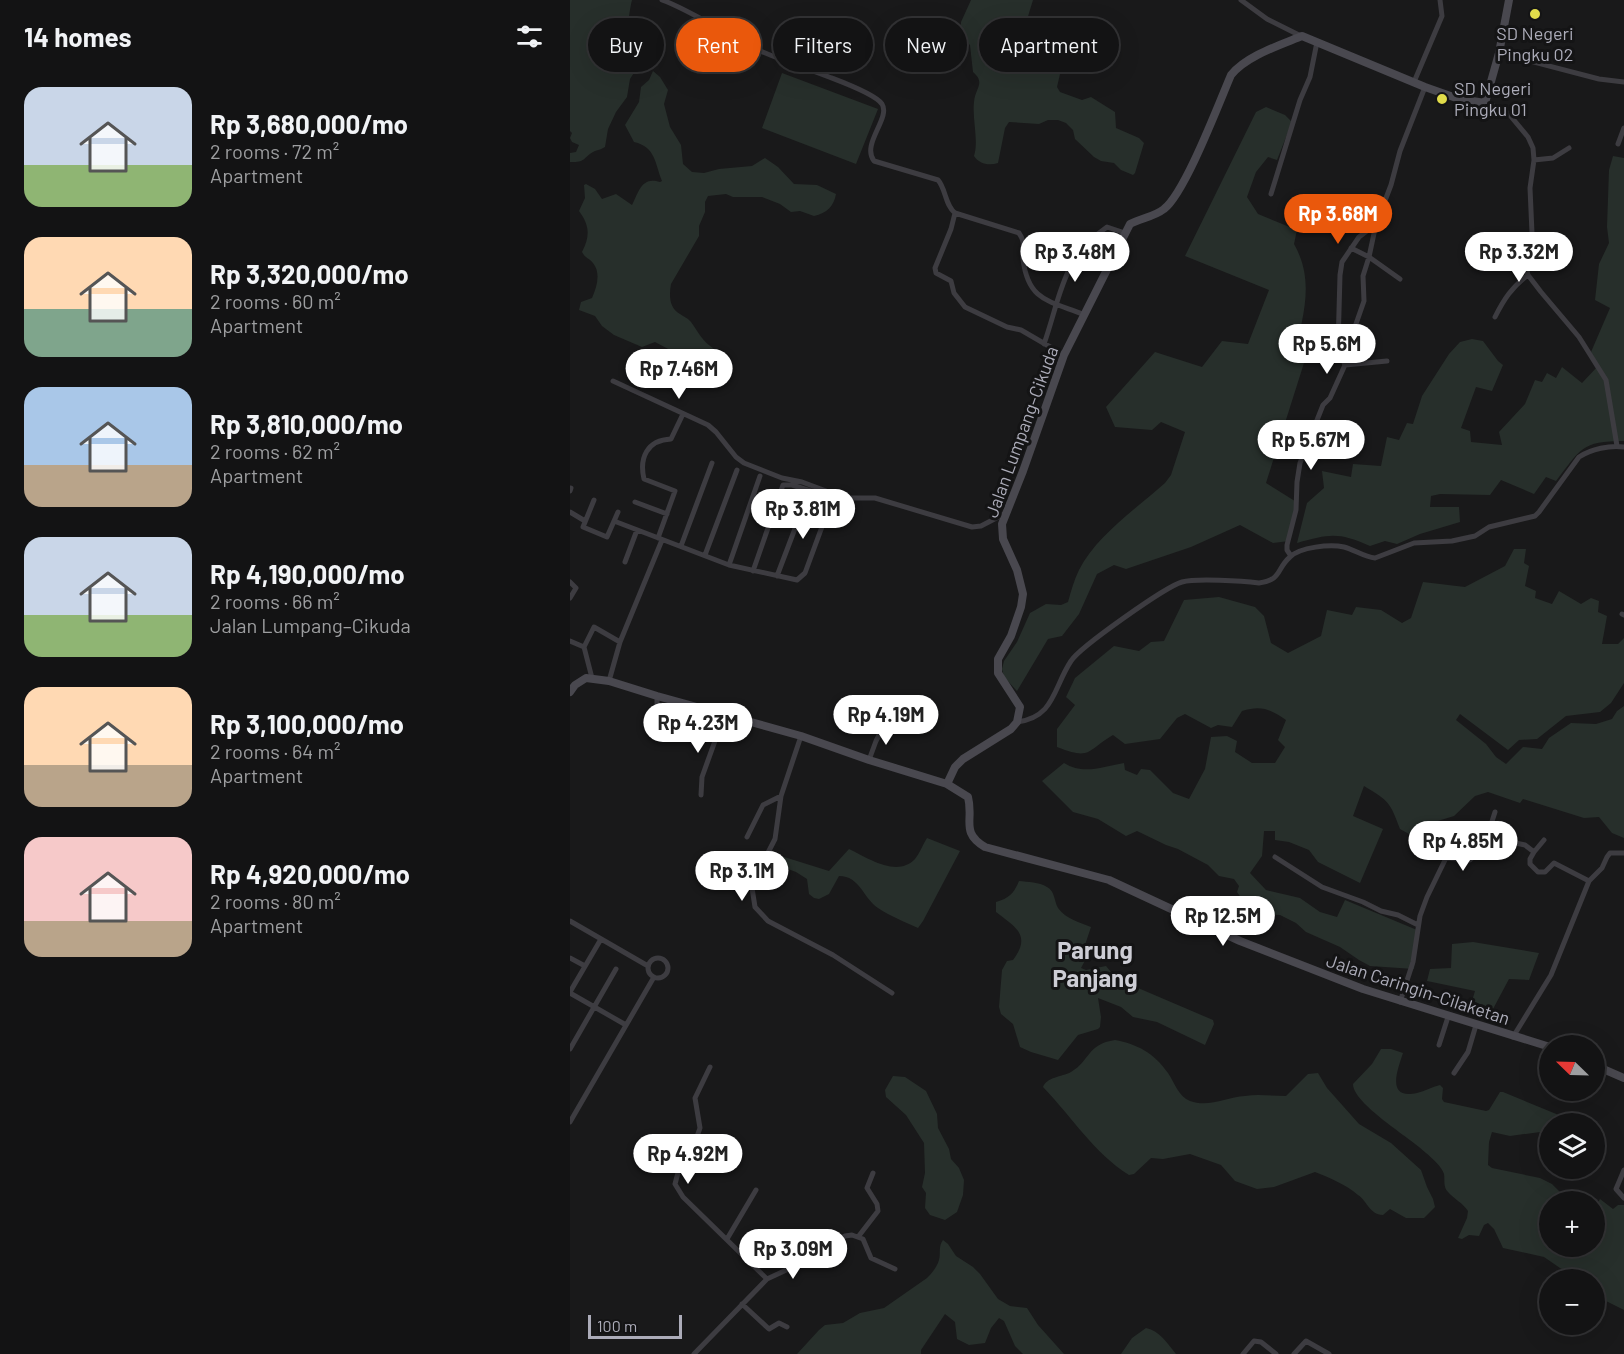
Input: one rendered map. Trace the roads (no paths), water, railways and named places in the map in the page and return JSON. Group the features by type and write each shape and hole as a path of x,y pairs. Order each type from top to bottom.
{"street":[{"path":"662,0 753,48 773,56"},
{"path":"1241,0 1267,19 1302,36 1425,87 1459,99 1500,108 1519,124 1528,137 1534,160 1530,188 1532,233 1524,260 1528,275 1579,337 1606,380 1617,446"},
{"path":"1414,82 1442,16 1440,0"},
{"path":"1485,103 1499,53 1509,0"},
{"path":"1044,344 1064,279 1076,256 1107,227 1125,232 1130,224 1166,208 1186,176 1231,75 1236,69 1265,52 1302,36"},
{"path":"1271,194 1300,100 1310,76 1317,42"},
{"path":"1499,53 1624,82"},
{"path":"816,72 873,96 880,102 884,109 871,145 871,158 877,162 938,180 955,213 1019,233 1024,239 1023,261 1032,290 1037,296 1083,314"},
{"path":"1338,347 1350,341 1359,317 1364,301 1364,276 1376,224 1391,185 1400,151 1425,87"},
{"path":"1618,144 1624,128"},
{"path":"1534,160 1553,158 1569,148"},
{"path":"955,213 935,268 936,273 951,281 954,293 965,307 1007,327 1021,330 1064,355"},
{"path":"1291,556 1287,545 1296,510 1300,464 1324,402 1330,398 1345,365 1338,347 1342,262 1351,248 1376,224"},
{"name":"Jalan Lumpang–Cikuda","path":"1017,722 1020,707 998,673 998,659 1011,636 1023,594 1017,570 1003,538 1004,514 1023,471 1064,355 1125,232"},
{"path":"1351,248 1369,257 1400,279"},
{"path":"1495,317 1514,285 1528,275"},
{"path":"1345,365 1387,361"},
{"path":"613,381 708,425 744,463 782,478 802,482 840,496 875,498 972,528 1004,514"},
{"path":"609,681 620,642 660,539 675,491 644,479 641,467 649,449 659,440 671,439 683,414"},
{"path":"570,692 579,681 592,678 609,681 724,716 801,736 947,784 955,767 963,759 1006,734 1017,722 1029,720 1045,710 1071,659 1171,586 1184,581 1259,583 1271,581 1275,579 1291,556 1308,548 1338,547 1375,558 1406,545 1452,541 1475,536 1489,527 1507,521 1530,518 1539,512 1579,457 1590,451 1617,446 1624,447"},
{"path":"681,546 712,463"},
{"path":"705,555 736,470"},
{"path":"729,565 760,476"},
{"path":"753,571 783,485 792,485 832,498 840,496"},
{"path":"777,576 807,497"},
{"path":"594,500 583,527 607,537 618,512"},
{"path":"635,502 667,514"},
{"path":"614,521 729,565 796,580 805,573 830,505"},
{"path":"570,512 585,521"},
{"path":"625,562 637,530"},
{"path":"570,582 576,588 570,598"},
{"path":"592,678 584,647 594,627 620,642"},
{"path":"570,641 584,647"},
{"path":"657,696 657,737"},
{"path":"701,795 702,777 724,716"},
{"path":"869,760 885,724"},
{"path":"801,736 781,796 775,839 752,888 754,907 768,921 833,955 892,993"},
{"name":"Jalan Caringin–Cilaketan","path":"947,784 968,797 970,833 978,843 985,847 1109,880 1240,941 1400,1002 1539,1043"},
{"path":"747,837 763,805 781,796"},
{"path":"1400,1002 1413,962 1418,925 1427,897 1446,858 1470,860 1479,851 1495,812"},
{"path":"1486,837 1525,845 1534,852"},
{"path":"1544,840 1530,859 1530,864 1538,872 1545,872 1554,863 1589,881"},
{"path":"1512,1037 1551,975 1589,881 1602,868 1610,853 1624,853"},
{"path":"1275,857 1322,887 1381,911 1398,915 1418,925"},
{"path":"570,921 648,966"},
{"path":"601,939 570,992 626,1025"},
{"path":"570,958 585,966"},
{"path":"654,958 661,958 666,962 668,969 660,978 654,977 649,972 648,966 654,958"},
{"path":"570,1049 616,969"},
{"path":"570,1122 654,977"},
{"path":"1439,1045 1448,1017"},
{"path":"1454,1073 1468,1052 1476,1025"},
{"path":"710,1067 695,1098 700,1122 698,1135 679,1168 675,1184 683,1197 768,1279"},
{"path":"1605,1070 1624,1078"},
{"path":"1624,1170 1616,1189 1624,1198"},
{"path":"858,1237 878,1211 878,1204 867,1188 873,1173"},
{"path":"727,1239 756,1190"},
{"path":"694,1354 768,1279 797,1265 845,1236 852,1235 863,1239 871,1258 895,1269"},
{"path":"742,1304 769,1329 779,1323 787,1327"},
{"path":"1243,1354 1254,1341 1261,1342 1276,1354"},
{"path":"1294,1354 1306,1341 1329,1354"}],"place":[{"name":"SD Negeri Pingku 02","path":"1535,14"},
{"name":"SD Negeri Pingku 01","path":"1442,99"}],"district":[{"name":"Parung Panjang","path":"1095,965"}]}
